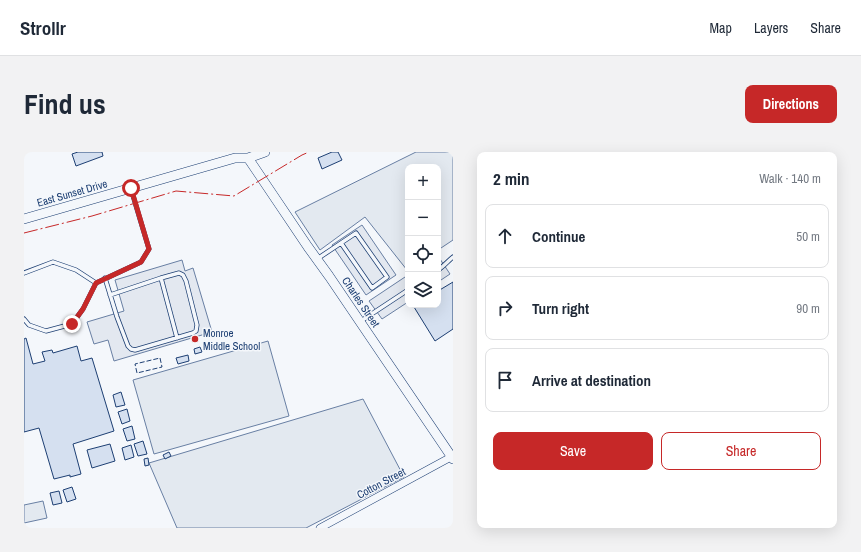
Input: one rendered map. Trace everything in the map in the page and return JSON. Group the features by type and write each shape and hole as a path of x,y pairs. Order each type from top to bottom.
{"street":[{"name":"East Sunset Drive","path":"24,219 235,158 248,158 265,152"},
{"name":"Charles Street","path":"248,158 452,458"},
{"name":"Cotton Street","path":"324,527 452,458"}],"lane":[{"path":"24,318 30,325 46,331 72,324 83,309 96,283 141,262 149,249 131,188"},
{"path":"316,259 356,233 387,278 372,288 341,243"},
{"path":"441,268 453,257"},
{"path":"24,273 53,262 76,270 96,283"},
{"path":"105,278 110,295 117,317 128,346 131,349 135,350 196,331 197,325 186,281 183,275 179,273 110,295"},
{"path":"161,278 177,338"},
{"path":"360,322 405,292"}],"shaded area":[{"path":"416,152 453,152 453,240 441,248 441,164 405,164 405,267 365,217 320,250 295,212"},
{"path":"362,225 396,275 366,295 332,245"},
{"path":"182,260 185,271 193,268 212,332 114,361 108,340 94,344 87,322 124,311 115,280"},
{"path":"441,260 450,274 441,280"},
{"path":"405,277 405,304 382,319 369,301"},
{"path":"268,341 289,416 154,454 133,380"},
{"path":"363,399 404,477 306,528 177,528 149,463"},
{"path":"43,501 47,518 24,523 24,505"}],"building":[{"path":"78,152 102,152 103,156 76,166 72,154"},
{"path":"332,152 338,152 342,160 322,169 318,158"},
{"path":"453,282 453,329 435,341 415,308 441,308 441,289"},
{"path":"26,338 33,364 45,361 42,352 52,350 53,353 77,346 81,361 92,358 114,431 73,444 81,474 54,479 39,428 24,432 24,339"},
{"path":"200,347 202,352 195,354 194,349"},
{"path":"188,355 189,361 178,364 176,358"},
{"path":"121,392 125,405 116,407 113,395"},
{"path":"127,409 130,421 122,424 118,412"},
{"path":"132,426 135,439 127,441 123,429"},
{"path":"143,441 147,454 138,456 134,444"},
{"path":"110,444 115,461 92,468 87,450"},
{"path":"131,445 134,457 125,460 122,448"},
{"path":"169,452 171,456 165,459 163,455"},
{"path":"148,458 149,465 145,466 144,459"},
{"path":"72,487 76,499 67,502 63,490"},
{"path":"59,491 62,503 53,505 50,493"}],"fence":[{"path":"160,358 162,367 137,373 135,364 160,358"}],"power":[{"path":"24,233 92,216 176,191 234,196 309,152"}],"place":[{"name":"Monroe Middle School","path":"195,339"}],"route":[{"path":"72,324 83,309 96,283 141,262 149,249 131,188"}]}
